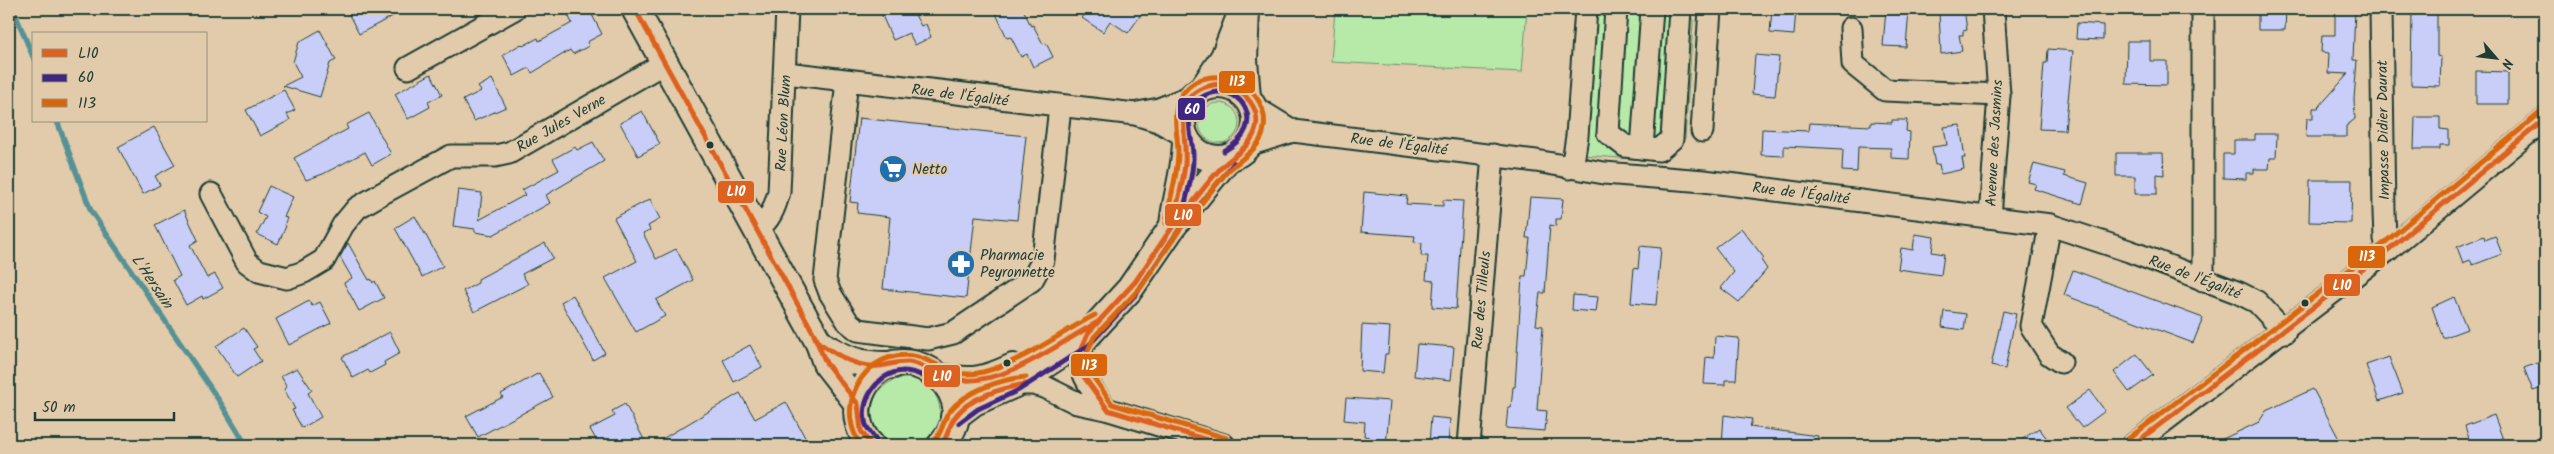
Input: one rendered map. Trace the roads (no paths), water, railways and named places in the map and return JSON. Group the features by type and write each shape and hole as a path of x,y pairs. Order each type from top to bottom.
{"main road":[{"path":"634,9 666,62 819,343 826,364 858,404"},
{"path":"1173,226 1175,205 1186,161 1182,114 1224,56 1245,9"},
{"path":"954,417 974,402 1016,384 1091,330 1130,289 1173,226 1238,152 1256,127 1244,60 1245,9"},
{"path":"1198,91 1216,84 1227,85 1251,102"},
{"path":"1185,137 1199,154 1218,159 1238,152"},
{"path":"942,378 967,381 986,379 1091,330"},
{"path":"819,343 851,361 868,366 892,365 905,362 919,364 931,369 942,378 950,390 954,403 954,417 952,429 941,445"},
{"path":"871,445 861,431 858,404 864,387 876,373 892,365"}],"street":[{"path":"408,68 514,9"},
{"name":"Rue Léon Blum","path":"756,230 765,224 775,207 779,192 786,73 787,9"},
{"path":"1569,168 1574,156 1586,9"},
{"path":"1594,141 1603,9"},
{"path":"1616,9 1608,133 1625,146 1659,150 1672,139 1680,9"},
{"path":"1642,148 1652,9"},
{"path":"1702,131 1710,9"},
{"name":"Avenue des Jasmins","path":"1990,217 1999,95 1993,9"},
{"path":"2202,9 2203,280"},
{"name":"Impasse Didier Daurat","path":"2381,9 2384,212 2385,239 2388,250"},
{"path":"1851,28 1853,64 1885,90 1999,95"},
{"name":"Rue Jules Verne","path":"211,194 247,262 259,271 287,278 304,272 324,260 343,225 357,208 381,194 450,156 495,156 509,153 666,62"},
{"name":"Rue de l'Égalité","path":"786,73 1060,107 1135,114 1158,121 1185,137"},
{"path":"847,81 825,280 830,293 848,322 858,330 928,339 953,334 1032,280 1043,260 1060,107"},
{"name":"Rue de l'Égalité","path":"1135,114 1159,109 1198,91"},
{"name":"Rue de l'Égalité","path":"1251,102 1292,131"},
{"path":"2133,445 2285,332 2388,250 2545,119"},
{"name":"Rue de l'Égalité","path":"1238,152 1292,131 1494,155 1569,168 1713,182 2050,226 2129,251 2256,302 2285,332"},
{"name":"Rue des Tilleuls","path":"1470,445 1494,155"},
{"path":"2050,226 2031,326 2049,354 2061,362"},
{"path":"1091,330 1080,353 1084,378 1106,409"},
{"path":"1016,384 1033,384 1045,387 1077,403 1106,409 1224,445"}],"waterway":[{"name":"L'Hersain","path":"13,9 32,54"},
{"name":"L'Hersain","path":"57,122 91,211 222,405 246,445"}],"place":[{"name":"Netto","path":"893,169"},
{"name":"Pharmacie Peyronnette","path":"961,264"}]}
